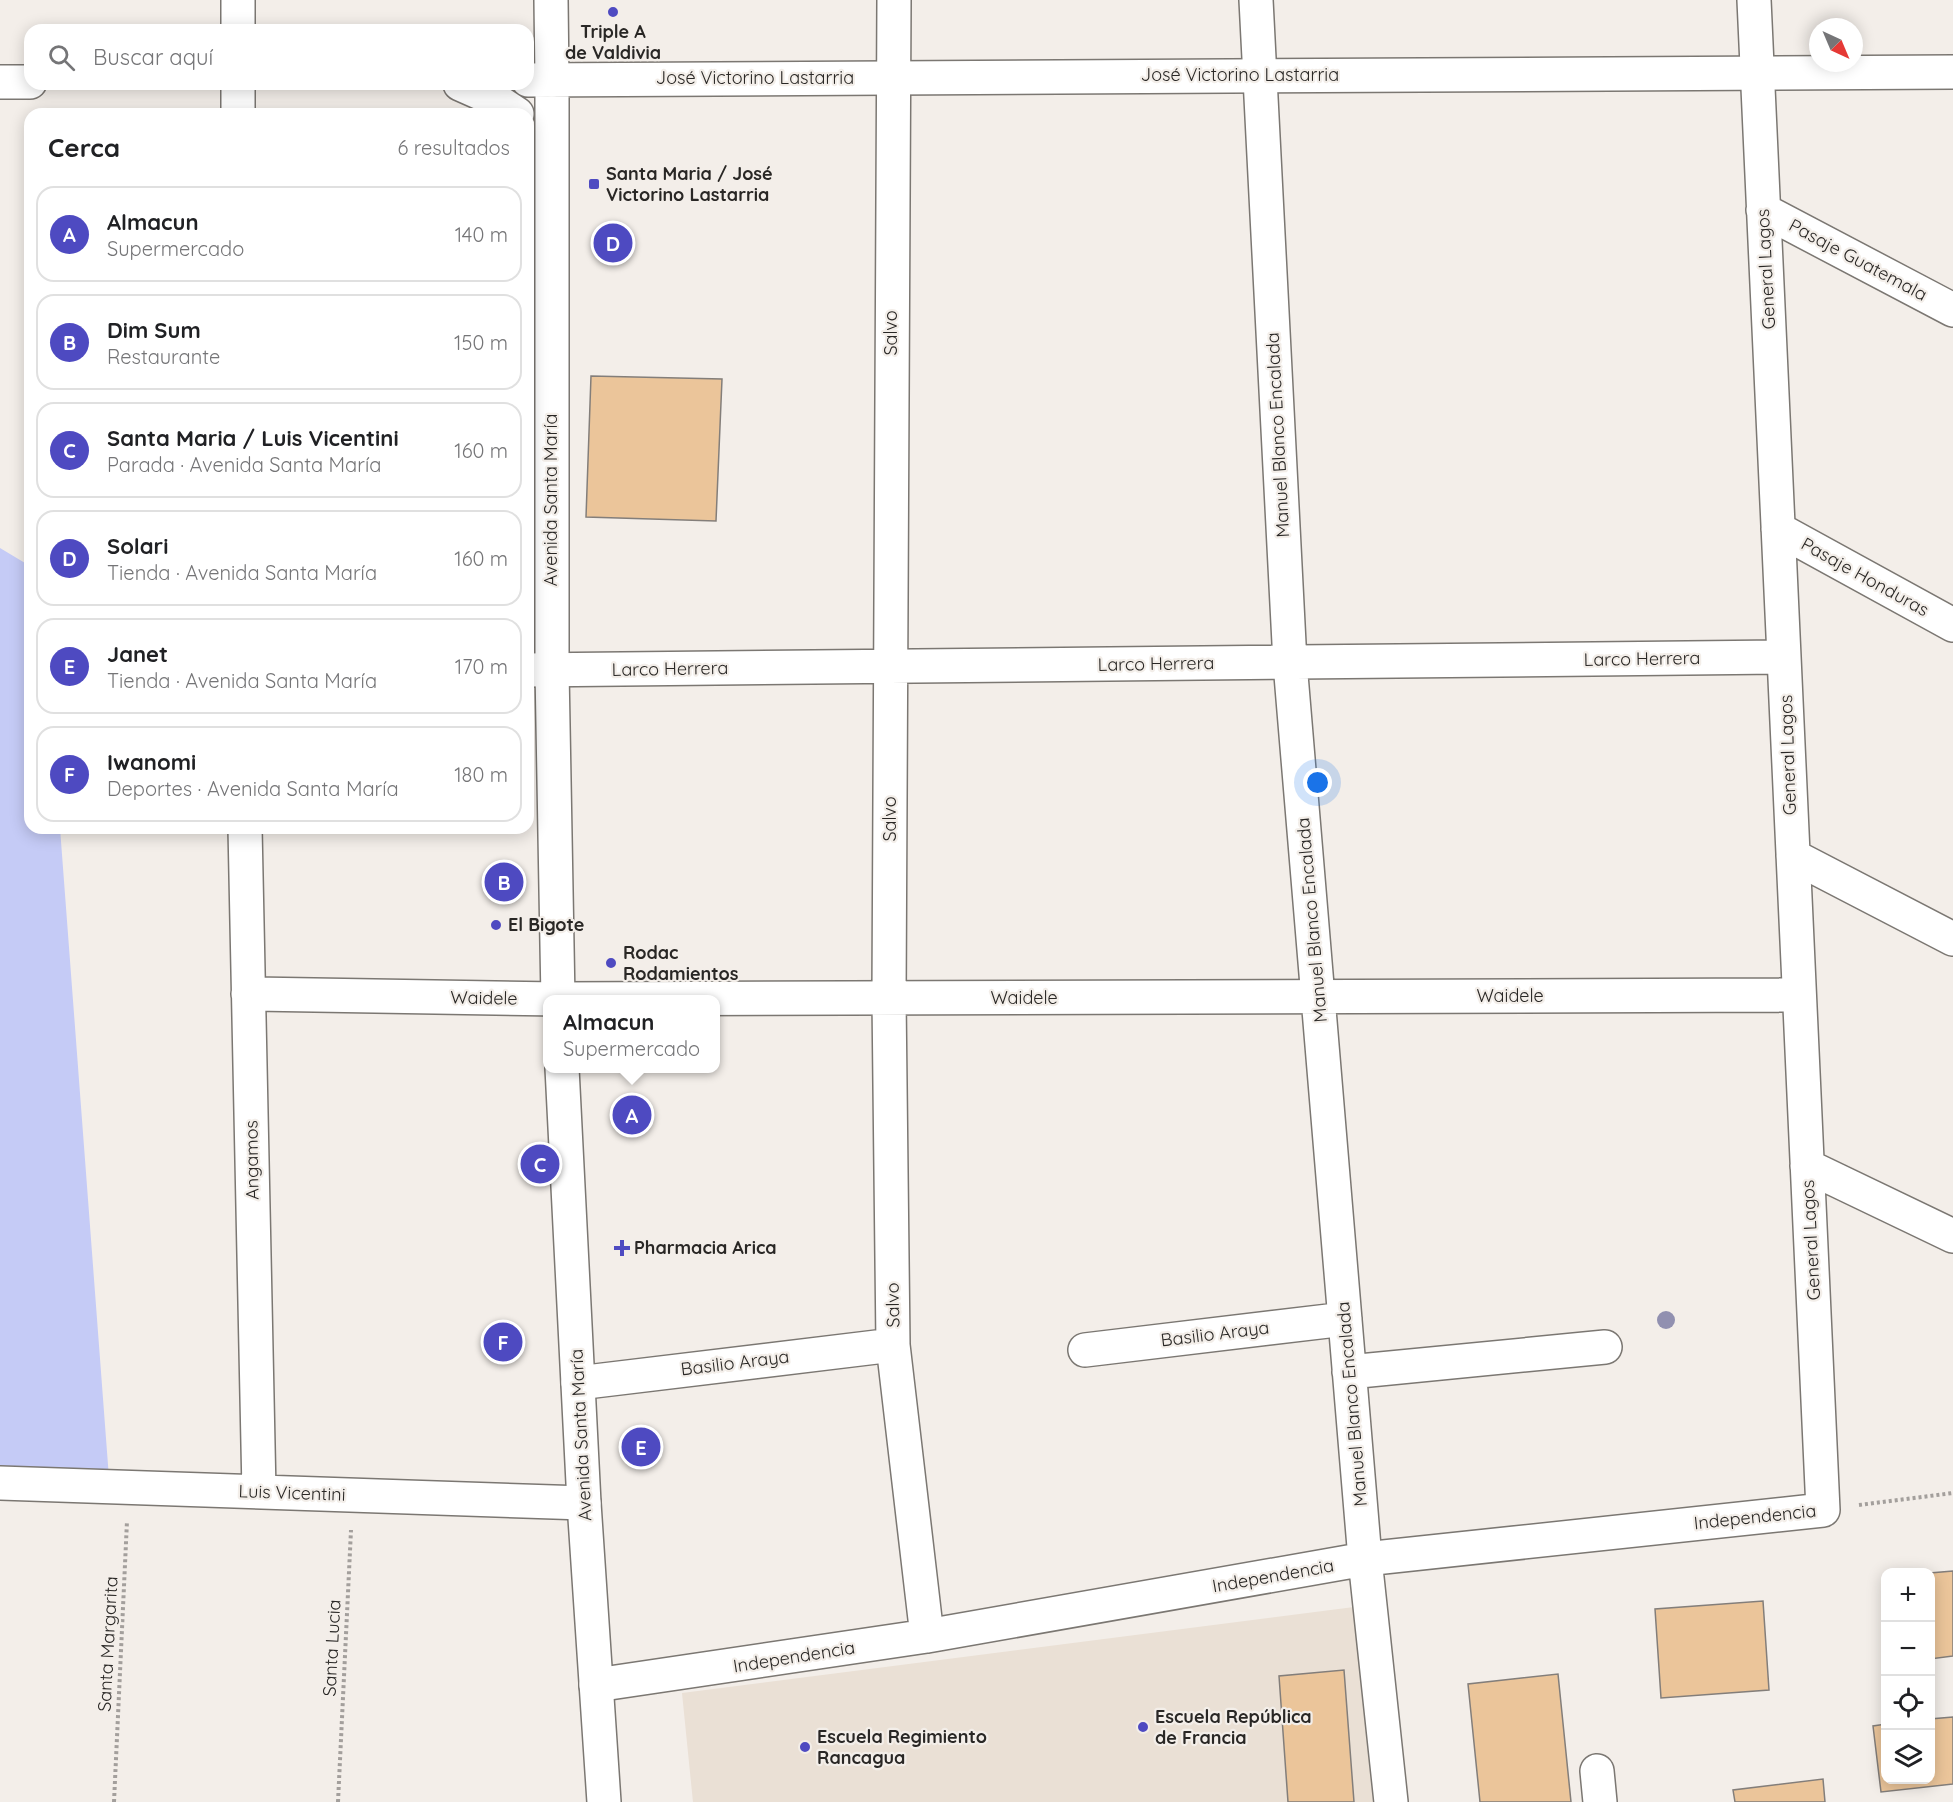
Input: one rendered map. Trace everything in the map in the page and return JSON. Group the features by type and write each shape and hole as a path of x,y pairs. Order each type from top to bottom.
{"street":[{"path":"238,0 238,24"},
{"name":"Avenida Santa María","path":"551,0 540,80 550,161 540,670 558,995"},
{"name":"Salvo","path":"894,0 889,998 893,1345 927,1636"},
{"name":"Manuel Blanco Encalada","path":"1256,0 1290,663 1365,1559 1391,1802"},
{"name":"General Lagos","path":"1754,0 1823,1510"},
{"name":"José Victorino Lastarria","path":"540,80 1757,71 1953,72"},
{"path":"0,82 24,82"},
{"path":"238,90 238,108"},
{"path":"474,90 508,108"},
{"path":"534,136 550,161"},
{"name":"Pasaje Guatemala","path":"1764,210 1953,310"},
{"name":"Pasaje Honduras","path":"1778,530 1953,625"},
{"name":"Larco Herrera","path":"540,670 1784,657"},
{"name":"Angamos","path":"245,834 259,1492"},
{"path":"1793,856 1953,939"},
{"name":"Waidele","path":"248,994 543,999"},
{"name":"Waidele","path":"720,999 1799,995"},
{"name":"Avenida Santa María","path":"562,1073 584,1503 604,1802"},
{"path":"1807,1166 1953,1236"},
{"name":"Basilio Araya","path":"1085,1350 1345,1319"},
{"name":"Basilio Araya","path":"578,1383 893,1345"},
{"path":"1349,1372 1605,1347"},
{"name":"Luis Vicentini","path":"0,1483 584,1503"},
{"name":"Independencia","path":"596,1685 927,1636 1365,1559 1823,1510"}],"path":[{"name":"Santa Margarita","path":"114,1802 128,1488"},
{"name":"Independencia","path":"1823,1510 1953,1493"},
{"name":"Santa Lucia","path":"338,1802 352,1495"}],"shaded area":[{"path":"0,548 24,562 24,834 60,834 109,1478 0,1474"},
{"name":"Escuela República de Francia","path":"1354,1607 1373,1802 693,1802 682,1693"}],"building":[{"path":"591,376 722,379 716,521 586,517"},
{"path":"1953,1571 1953,1656 1935,1658 1935,1622 1935,1573"},
{"path":"1763,1601 1769,1690 1661,1698 1655,1609"},
{"path":"1344,1670 1354,1802 1288,1802 1279,1676"},
{"path":"1558,1674 1571,1802 1480,1802 1468,1684"},
{"path":"1953,1717 1953,1784 1881,1792 1873,1726 1881,1725 1881,1784 1935,1784 1935,1719"},
{"path":"1823,1779 1825,1802 1735,1802 1733,1790"}],"place":[{"name":"Triple A de Valdivia","path":"613,12"},
{"name":"Santa Maria / José Victorino Lastarria","path":"594,184"},
{"name":"Solari","path":"613,243"},
{"name":"Dim Sum","path":"504,882"},
{"name":"El Bigote","path":"496,925"},
{"name":"Rodac Rodamientos","path":"611,963"},
{"name":"Almacun","path":"632,1115"},
{"name":"Santa Maria / Luis Vicentini","path":"540,1164"},
{"name":"Pharmacia Arica","path":"622,1248"},
{"name":"Iwanomi","path":"503,1342"},
{"name":"Janet","path":"641,1447"},
{"name":"Escuela República de Francia","path":"1143,1727"},
{"name":"Escuela Regimiento Rancagua","path":"805,1747"}]}
